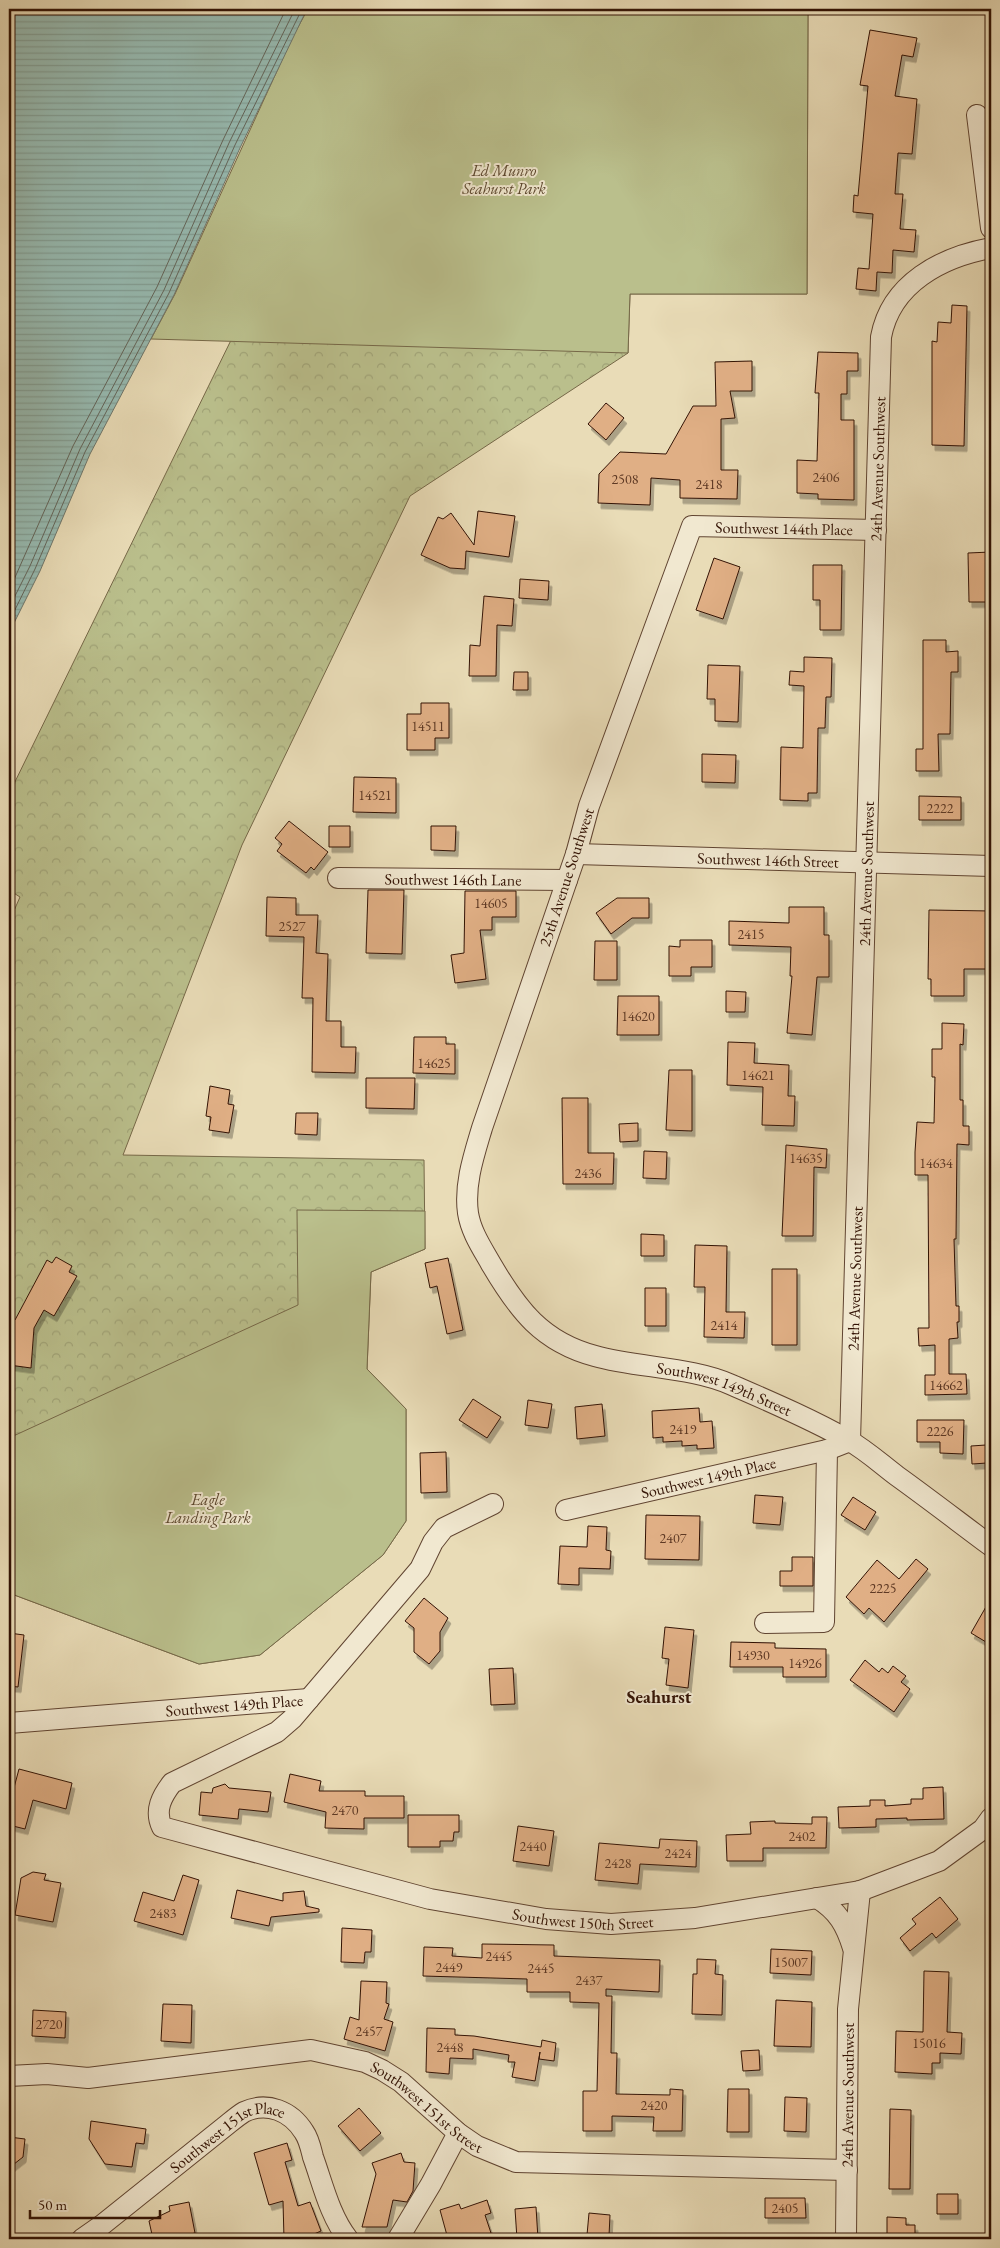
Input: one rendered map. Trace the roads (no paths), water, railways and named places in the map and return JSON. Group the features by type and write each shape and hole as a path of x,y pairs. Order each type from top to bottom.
{"street":[{"path":"977,115 991,228"},
{"name":"24th Avenue Southwest","path":"850,1441 868,862 881,336 884,319 890,309 902,293 919,277 942,262 965,253 991,248"},
{"name":"Southwest 144th Place","path":"692,526 876,530"},
{"name":"25th Avenue Southwest","path":"473,1233 468,1212 468,1186 472,1162 482,1128 576,854 589,806 692,526"},
{"name":"Southwest 146th Street","path":"576,854 991,866"},
{"name":"Southwest 146th Lane","path":"338,878 567,880"},
{"name":"Southwest 149th Street","path":"473,1233 509,1294 529,1318 549,1336 574,1350 597,1357 694,1374 730,1384 850,1441 991,1546"},
{"name":"Southwest 149th Place","path":"566,1510 827,1450 850,1441"},
{"path":"765,1623 824,1622 827,1450"},
{"name":"Southwest 149th Place","path":"9,1723 309,1699 420,1569 433,1542 444,1528 493,1504"},
{"name":"Southwest 150th Street","path":"309,1699 292,1719 277,1732 172,1783 162,1796 158,1819 168,1829 430,1899 546,1920 611,1924 686,1918 860,1891 939,1861 982,1829 991,1818"},
{"name":"24th Avenue Southwest","path":"846,2239 847,2038 860,1891"},
{"name":"24th Avenue Southwest","path":"817,1898 832,1907 848,1932 854,1953"},
{"name":"Southwest 151st Street","path":"9,2076 47,2074 88,2078 311,2050 365,2062 382,2070 401,2082 458,2133 478,2146 516,2162 847,2170"},
{"name":"Southwest 151st Place","path":"82,2239 244,2112 262,2108 274,2108 285,2112 305,2133 332,2212 348,2239"},
{"path":"398,2239 431,2184 458,2133"}],"water":[{"path":"9,9 307,9 240,148 174,295 90,454 40,571 9,633"}],"district":[{"name":"Seahurst","path":"659,1697"}],"park label":[{"name":"Ed Munro Seahurst Park","path":"504,179"},
{"name":"Eagle Landing Park","path":"208,1508"}]}
